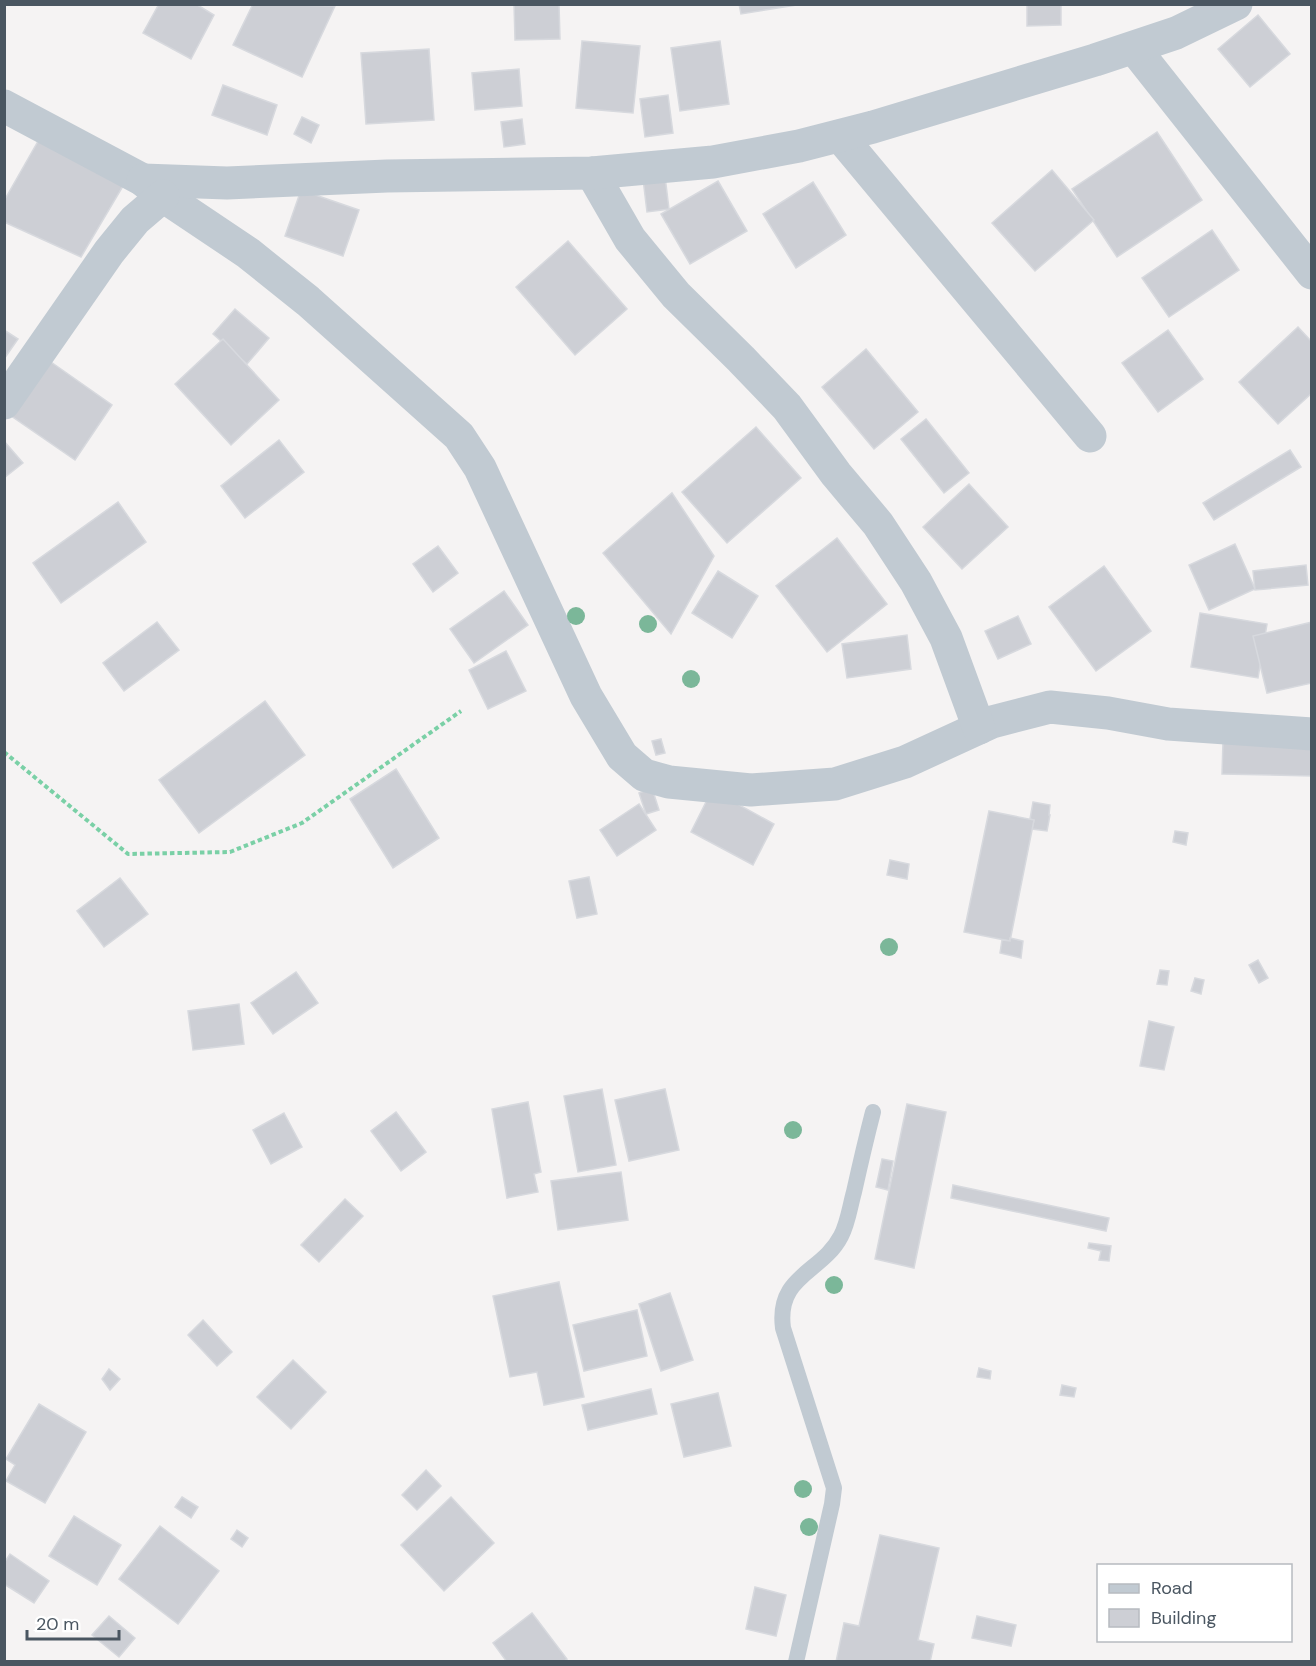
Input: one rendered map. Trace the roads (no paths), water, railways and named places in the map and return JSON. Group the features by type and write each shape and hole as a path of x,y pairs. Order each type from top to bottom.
{"street":[{"path":"153,188 387,176 592,173 713,162 840,136 1134,48 1176,33 1236,4"},
{"path":"1134,48 1311,273"},
{"path":"4,106 153,188 248,253 308,301 459,436 480,468 586,696 622,756 644,775 669,782 751,790 836,784 905,762 992,722 1050,707 1108,713 1168,724 1311,734"},
{"path":"840,136 1090,436"},
{"path":"592,173 630,239 643,255 676,295 787,407 836,474 878,524 916,582 946,638 979,728"},
{"path":"4,403 109,252 135,220 153,188"}],"lane":[{"path":"796,1662 834,1488 783,1328 781,1314 785,1299 802,1274 830,1254 842,1235 873,1112"}]}
